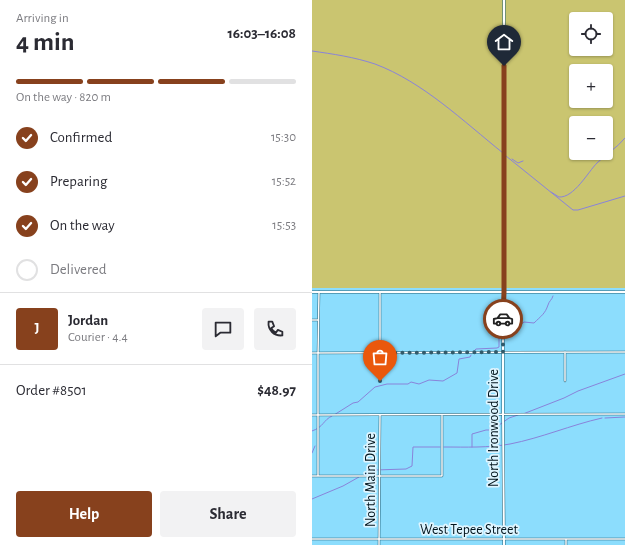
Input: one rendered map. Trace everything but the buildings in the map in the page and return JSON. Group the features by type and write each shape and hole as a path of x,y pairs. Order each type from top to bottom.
{"street":[{"name":"North Ironwood Drive","path":"504,0 504,292 502,415 504,545"},
{"path":"312,292 625,292"},
{"path":"318,476 319,292"},
{"path":"380,292 380,381"},
{"path":"312,320 319,320"},
{"path":"565,352 565,381"},
{"path":"312,353 625,352"},
{"path":"312,415 625,414"},
{"name":"North Main Drive","path":"379,545 380,415"},
{"path":"312,476 442,476 442,415"},
{"name":"West Tepee Street","path":"312,539 625,539"},
{"path":"566,539 566,545"}],"shaded area":[{"path":"312,0 625,0 625,288 312,288"}],"waterway":[{"path":"312,51 359,59 375,64 410,81 442,103 503,153"},
{"path":"551,192 559,197 570,193 580,184 597,163 619,145 625,138"},
{"path":"506,156 573,210 578,210 625,196"},
{"path":"512,159 518,163 523,161"},
{"path":"506,332 514,330 524,322 534,323 544,313 553,296"},
{"path":"475,350 499,347 499,337 501,335"},
{"path":"334,415 353,403 358,402 375,387 387,384 408,384 411,382 419,384 429,380 443,381 457,373 459,359 470,357 471,355"},
{"path":"523,414 578,391 625,374"},
{"path":"472,447 472,434 492,430 509,418 518,415"},
{"path":"312,431 319,428 332,416"},
{"path":"605,418 625,417"},
{"path":"444,447 485,447 510,444 602,418"},
{"path":"312,453 315,446"},
{"path":"362,476 375,470 406,469 412,466 413,447 440,447"},
{"path":"312,499 343,486 359,477"}],"way so far":[{"path":"380,381 380,353 503,352 503,319"}],"route":[{"path":"503,319 504,66"}]}
